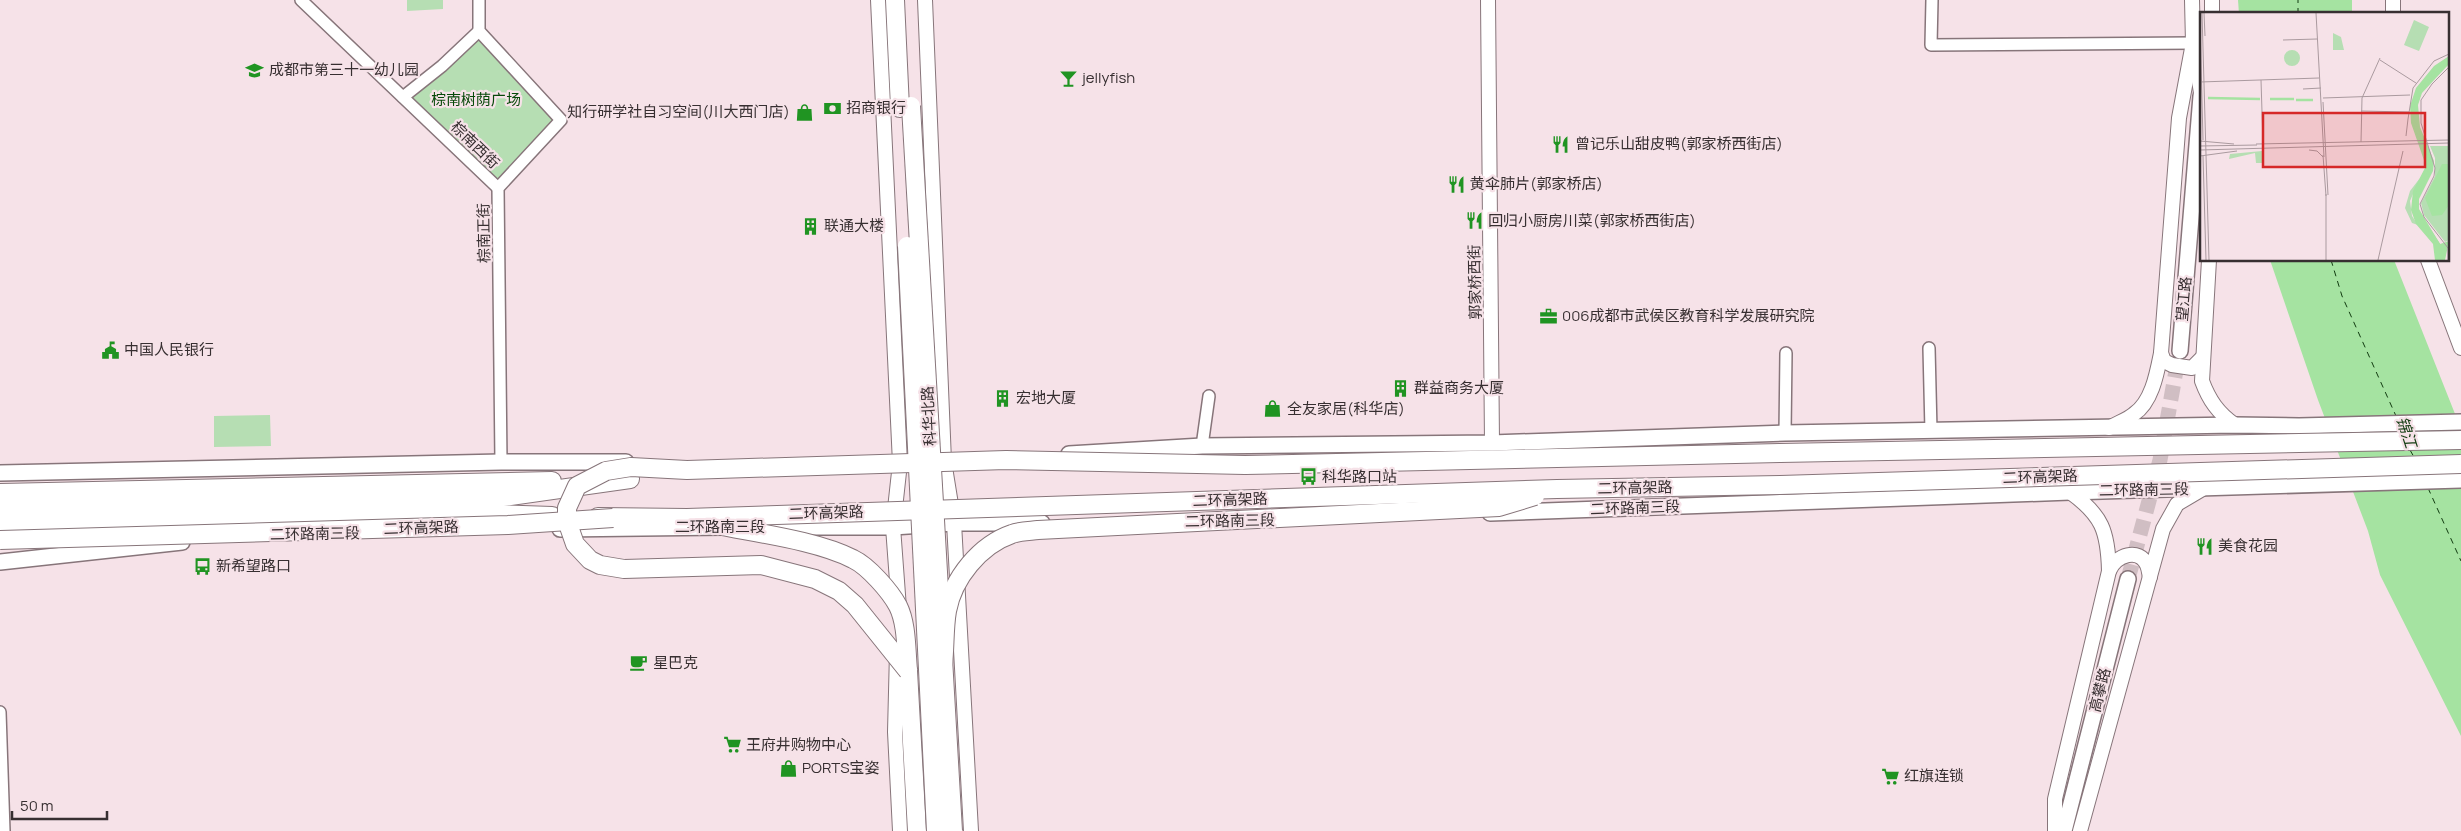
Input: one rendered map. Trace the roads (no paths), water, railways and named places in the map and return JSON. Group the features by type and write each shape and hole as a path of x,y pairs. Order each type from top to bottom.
{"main road":[{"name":"科华北路","path":"895,0 906,107 943,665 952,831"},
{"name":"科华北路","path":"906,107 908,0"},
{"path":"906,107 936,831"},
{"name":"望江路","path":"2180,351 2200,107"},
{"path":"0,473 501,462 900,463 1202,446 1492,443 1785,433 2461,422"},
{"name":"二环高架路","path":"0,493 2461,440"},
{"path":"908,671 855,604 839,591 815,579 761,566 624,569 600,566 590,560 574,544 567,521 567,508 577,486 606,471 631,467 687,470 1006,460 1246,465"},
{"name":"二环高架路","path":"0,540 508,525 613,518 687,518 1557,489 1780,486 2461,464"},
{"path":"0,509 496,498 630,479"},
{"name":"二环路南三段","path":"0,562 241,535 684,527 893,527 954,523 1264,521 2461,480"},
{"path":"943,665 947,611 954,588 969,564 980,554 1012,534 1038,530 1499,507 1557,489"},
{"path":"0,525 492,514 613,518"},
{"path":"687,518 825,548 854,559 872,573 898,607 905,632 917,831"},
{"path":"0,532 241,535"},
{"name":"高攀路","path":"2064,831 2128,579"},
{"name":"高攀路","path":"2073,800 2073,831"}],"street":[{"name":"棕南西街","path":"301,0 498,188"},
{"path":"403,97 442,66 479,31 479,0"},
{"path":"878,0 900,463 893,527 899,601 895,732 900,831"},
{"path":"925,0 944,461 954,523 971,831"},
{"name":"郭家桥西街","path":"1488,0 1492,443"},
{"path":"1932,0 1931,45 2193,43 2179,118 2161,353 2156,379 2136,414 2110,428"},
{"name":"望江路","path":"2192,0 2193,43 2200,88"},
{"name":"棕南正街","path":"479,31 561,120 498,188 501,462"},
{"path":"2209,261 2202,381 2208,397 2221,414 2235,425"},
{"path":"2428,261 2461,348"},
{"path":"1929,348 1931,431"},
{"path":"1785,433 1786,353"},
{"path":"2161,353 2164,361 2192,368 2203,357"},
{"path":"1202,446 1209,396"},
{"path":"2080,831 2168,517 2177,504 2204,488"},
{"path":"2070,492 2088,505 2100,520 2108,546 2109,570"},
{"path":"2055,831 2055,799 2109,570 2113,561 2118,558 2134,556 2142,559 2147,565 2150,578"},
{"path":"0,712 4,831"}],"water":[{"path":"2238,0 2352,0 2352,12 2239,12"},
{"name":"锦江","path":"2270,261 2394,261 2461,429 2461,736 2380,575 2368,531 2318,400"}],"tunnel":[{"path":"2128,579 2160,460 2179,354"}],"place":[{"name":"成都市第三十一幼儿园","path":"255,70"},
{"name":"jellyfish","path":"1068,78"},
{"name":"招商银行","path":"832,108"},
{"name":"知行研学社自习空间(川大西门店)","path":"804,112"},
{"name":"曾记乐山甜皮鸭(郭家桥西街店)","path":"1561,144"},
{"name":"黄伞肺片(郭家桥店)","path":"1456,184"},
{"name":"回归小厨房川菜(郭家桥西街店)","path":"1474,221"},
{"name":"联通大楼","path":"810,226"},
{"name":"006成都市武侯区教育科学发展研究院","path":"1548,316"},
{"name":"中国人民银行","path":"110,350"},
{"name":"群益商务大厦","path":"1400,388"},
{"name":"宏地大厦","path":"1002,398"},
{"name":"全友家居(科华店)","path":"1273,409"},
{"name":"科华路口站","path":"1308,477"},
{"name":"美食花园","path":"2204,546"},
{"name":"新希望路口","path":"202,566"},
{"name":"星巴克","path":"639,663"},
{"name":"王府井购物中心","path":"732,745"},
{"name":"PORTS宝姿","path":"788,768"},
{"name":"红旗连锁","path":"1890,776"}],"park label":[{"name":"棕南树荫广场","path":"476,100"}]}
